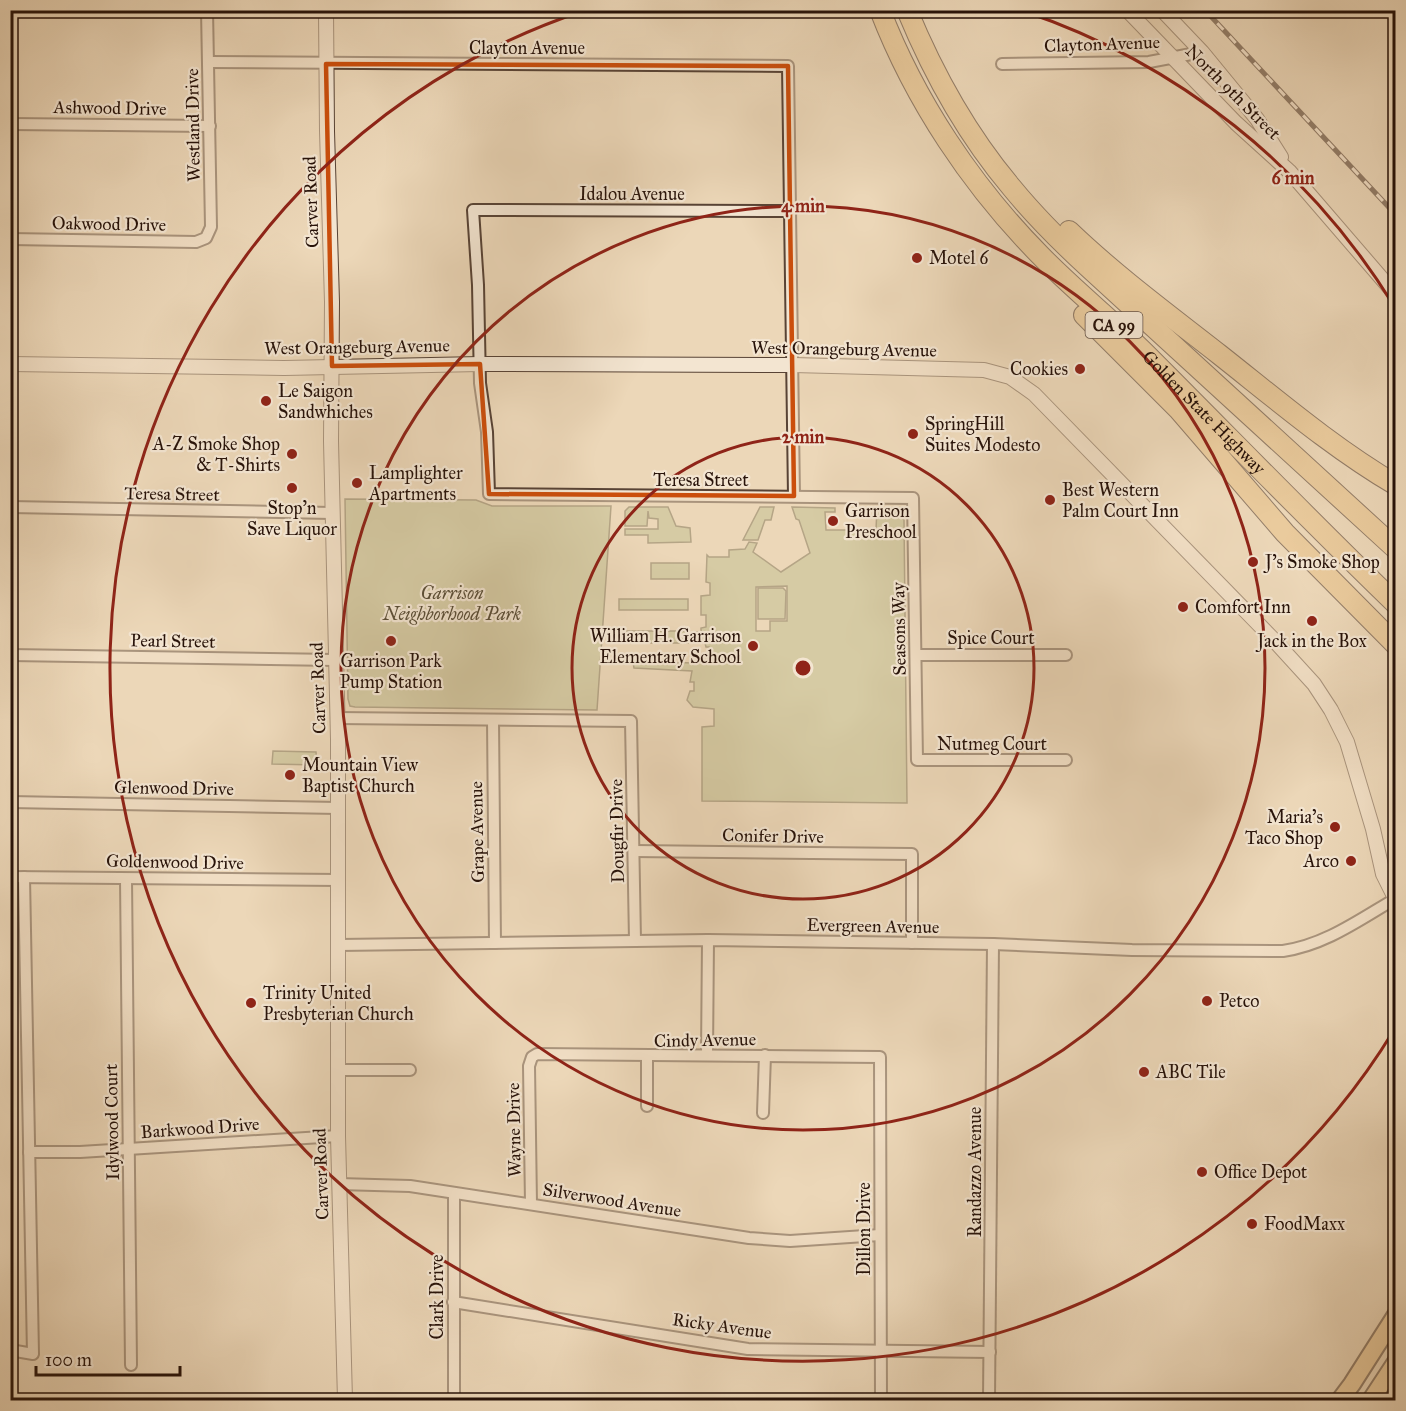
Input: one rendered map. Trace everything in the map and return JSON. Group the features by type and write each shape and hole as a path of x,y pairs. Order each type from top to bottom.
{"highway":[{"name":"Golden State Highway","path":"880,10 899,56 960,159 984,192 1040,255 1143,352 1395,604"},
{"name":"Golden State Highway","path":"907,10 929,59 968,126 1011,186 1046,227 1395,549"},
{"path":"968,126 1084,245 1333,444 1395,485"},
{"path":"984,192 1033,257 1080,310 1179,410 1285,532 1395,645"}],"main road":[{"path":"1340,1401 1395,1315"},
{"path":"1371,1401 1395,1362"},
{"path":"1382,1401 1395,1381"}],"street":[{"name":"Westland Drive","path":"206,238 211,227 208,10"},
{"name":"Carver Road","path":"326,10 339,880 337,1070 345,1401"},
{"name":"North 9th Street","path":"1127,10 1236,123 1290,172 1395,295"},
{"name":"North 9th Street","path":"1161,10 1202,52 1257,119 1290,172"},
{"name":"Clayton Avenue","path":"1002,64 1149,62 1202,52"},
{"name":"Clayton Avenue","path":"208,62 788,66 791,211"},
{"name":"Ashwood Drive","path":"10,124 210,126"},
{"name":"Idalou Avenue","path":"480,364 473,210 791,211"},
{"path":"791,211 794,496"},
{"name":"Oakwood Drive","path":"10,239 196,242 206,238"},
{"name":"West Orangeburg Avenue","path":"10,364 284,368 480,364 793,365 984,370 1010,377 1034,394 1314,684 1347,742 1373,829 1383,874 1395,899"},
{"name":"Teresa Street","path":"480,364 487,432 489,494 913,498"},
{"name":"Seasons Way","path":"913,498 917,760"},
{"name":"Teresa Street","path":"10,507 332,513"},
{"name":"Pearl Street","path":"10,655 335,660"},
{"name":"Spice Court","path":"916,655 1066,655"},
{"path":"337,718 493,720"},
{"name":"Dougfir Drive","path":"493,720 631,721 635,940"},
{"name":"Grape Avenue","path":"493,720 495,943"},
{"name":"Nutmeg Court","path":"917,760 1066,760"},
{"name":"Glenwood Drive","path":"10,802 338,808"},
{"name":"Conifer Drive","path":"634,851 912,854 912,943"},
{"name":"Goldenwood Drive","path":"10,877 339,880"},
{"path":"10,1350 33,1354 24,877"},
{"name":"Idylwood Court","path":"126,879 131,1365"},
{"name":"Evergreen Avenue","path":"339,945 708,940 993,944 1132,950 1283,951 1318,943 1395,899"},
{"path":"707,1055 708,940"},
{"name":"Randazzo Avenue","path":"989,1401 993,944"},
{"name":"Cindy Avenue","path":"532,1057 542,1054 647,1057 765,1055 880,1057"},
{"path":"763,1113 765,1055"},
{"name":"Wayne Drive","path":"531,1204 529,1066 532,1057"},
{"path":"646,1106 647,1057"},
{"name":"Dillon Drive","path":"880,1057 881,1401"},
{"path":"337,1070 410,1070"},
{"name":"Barkwood Drive","path":"29,1152 129,1149 338,1136"},
{"name":"Silverwood Avenue","path":"339,1184 410,1186 749,1238 790,1241 880,1235"},
{"name":"Clark Drive","path":"454,1194 454,1401"},
{"name":"Ricky Avenue","path":"453,1302 748,1349 990,1352"}],"highlighted area":[{"path":"326,64 788,66 794,496 489,494 480,364 332,366"}],"green space":[{"name":"Garrison Neighborhood Park","path":"345,499 476,500 492,506 611,506 597,710 350,706 348,699"},
{"path":"629,507 668,507 676,526 690,528 691,542 648,543 648,535 625,535 625,529 658,529 658,519 649,518 648,511 647,526 625,526 625,511"},
{"path":"760,507 774,507 771,520 765,520 758,540 743,540"},
{"name":"William H. Garrison Elementary School","path":"792,507 835,508 835,512 825,512 826,530 876,530 877,508 893,508 904,520 907,803 702,801 702,727 714,726 714,709 693,707 687,700 690,691 694,691 694,682 690,682 692,671 634,668 633,662 700,663 700,660 709,660 709,647 706,647 705,643 696,643 696,632 701,632 701,628 706,627 706,615 701,615 701,596 710,595 710,583 706,582 707,555 709,557 729,557 729,550 745,549 749,542 757,543 753,552 781,572 810,553 799,520 796,519","holes":["787,586 787,621 770,621 770,631 756,631 756,587"]},
{"path":"651,563 689,563 689,579 651,579"},
{"path":"758,588 783,588 786,591 785,619 758,619"},
{"path":"619,599 688,599 688,610 619,610"},
{"path":"619,631 688,631 688,643 619,643"},
{"path":"273,751 316,752 317,765 272,764"}],"railway":[{"path":"1205,10 1396,215"}],"place":[{"name":"Motel 6","path":"917,258"},
{"name":"Cookies","path":"1080,369"},
{"name":"Le Saigon Sandwhiches","path":"266,401"},
{"name":"SpringHill Suites Modesto","path":"913,434"},
{"name":"A-Z Smoke Shop & T-Shirts","path":"292,454"},
{"name":"Lamplighter Apartments","path":"357,483"},
{"name":"Stop'n Save Liquor","path":"292,488"},
{"name":"Best Western Palm Court Inn","path":"1050,500"},
{"name":"Garrison Preschool","path":"833,521"},
{"name":"J's Smoke Shop","path":"1253,562"},
{"name":"Comfort Inn","path":"1183,607"},
{"name":"Jack in the Box","path":"1312,621"},
{"name":"Garrison Park Pump Station","path":"391,641"},
{"name":"William H. Garrison Elementary School","path":"753,646"},
{"name":"Mountain View Baptist Church","path":"290,775"},
{"name":"Maria's Taco Shop","path":"1335,827"},
{"name":"Arco","path":"1351,861"},
{"name":"Petco","path":"1207,1001"},
{"name":"Trinity United Presbyterian Church","path":"251,1003"},
{"name":"ABC Tile","path":"1144,1072"},
{"name":"Office Depot","path":"1202,1172"},
{"name":"FoodMaxx","path":"1252,1224"}]}
